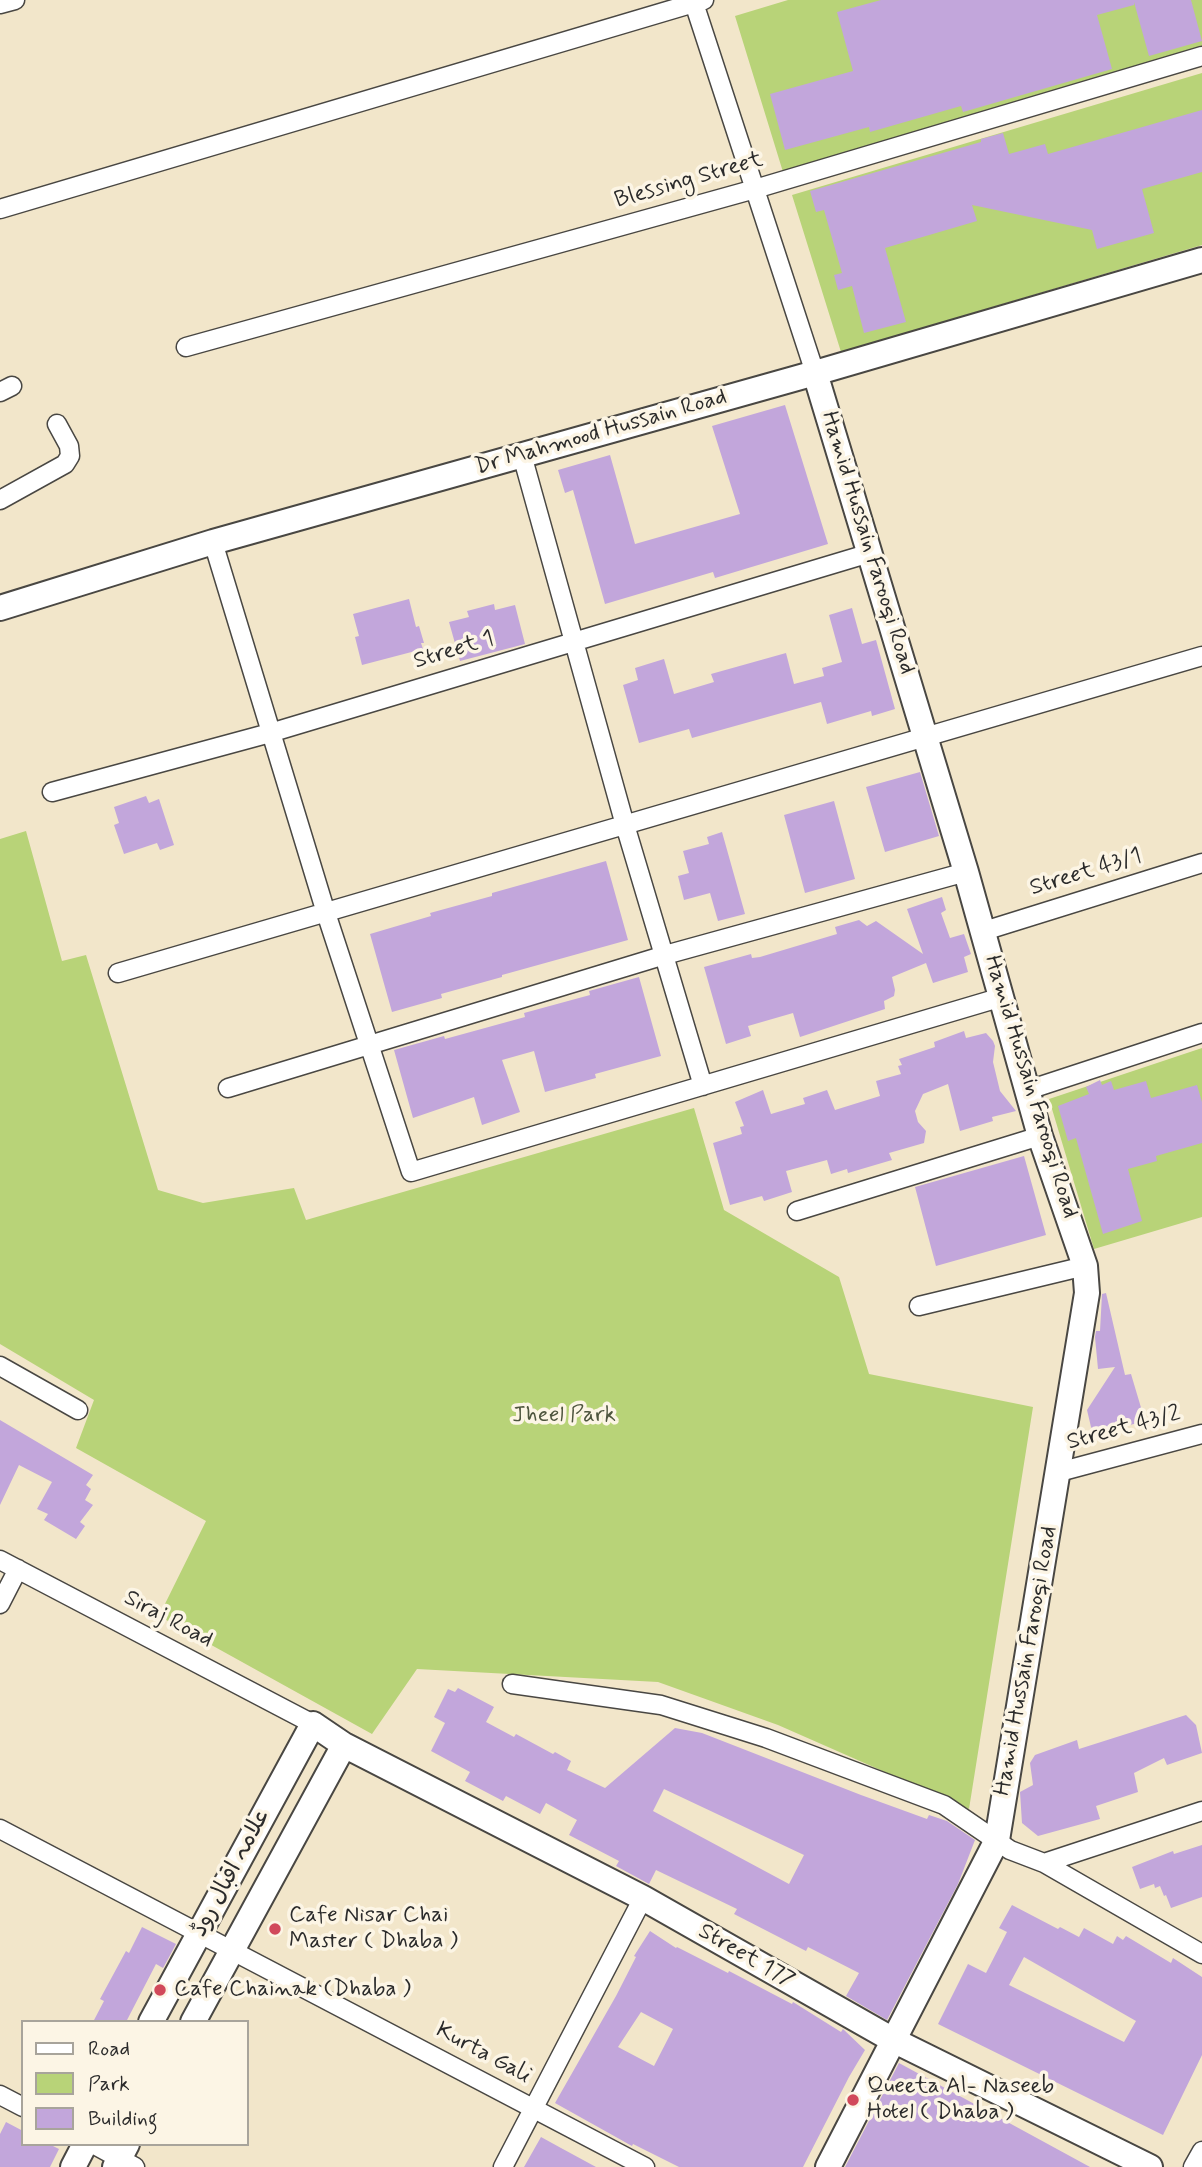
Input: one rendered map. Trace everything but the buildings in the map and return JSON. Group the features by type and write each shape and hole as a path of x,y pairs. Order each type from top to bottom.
{"street":[{"path":"0,4 15,0"},
{"path":"0,209 697,1"},
{"name":"Hamid Hussain Farooqi Road","path":"697,1 927,737 1040,1136 1085,1266 1087,1293 997,1840 828,2167"},
{"name":"Blessing Street","path":"186,347 755,189 1202,56"},
{"name":"Dr Mahmood Hussain Road","path":"0,608 213,542 815,373 1202,260"},
{"path":"0,500 65,464 70,456 69,446 57,424"},
{"path":"522,455 625,825 703,1086"},
{"path":"213,542 326,913 411,1172 1002,997"},
{"name":"Street 1","path":"52,792 270,733 870,553"},
{"path":"118,973 1202,656"},
{"name":"Street 43/1","path":"984,931 1202,863"},
{"path":"229,1088 664,955 967,872"},
{"path":"1028,1090 1202,1033"},
{"path":"797,1211 1040,1136"},
{"path":"919,1306 1085,1266"},
{"path":"0,1366 78,1410"},
{"name":"Street 43/2","path":"1059,1472 1202,1434"},
{"name":"Siraj Road","path":"0,1560 313,1724"},
{"path":"0,1604 18,1569"},
{"path":"512,1684 661,1705 766,1738 944,1805 1010,1850 1044,1863 1202,1954"},
{"name":"Street 177","path":"313,1724 344,1745 643,1898 893,2040 1150,2167"},
{"name":"علامہ اقبال روڈ","path":"153,2020 313,1724"},
{"name":"علامہ اقبال روڈ","path":"194,2020 344,1745"},
{"path":"1044,1863 1202,1811"},
{"name":"Kurta Gali","path":"0,1829 645,2167"},
{"path":"503,2167 643,1898"},
{"path":"0,2095 21,2106"},
{"path":"73,2167 84,2146"},
{"path":"97,2146 124,2159"},
{"path":"1193,2167 1202,2151"}],"green space":[{"path":"788,0 1202,0 1202,51 783,172 735,16"},
{"path":"1202,73 1202,245 841,352 792,195"},
{"name":"Jheel Park","path":"26,831 62,961 86,955 158,1190 203,1203 294,1188 306,1220 694,1108 724,1210 839,1277 869,1374 1033,1407 969,1809 778,1725 658,1682 417,1669 372,1734 159,1616 206,1521 76,1448 94,1400 0,1344 0,839"},
{"path":"1202,1048 1202,1217 1094,1249 1049,1099"}],"place":[{"name":"Cafe Nisar Chai Master ( Dhaba )","path":"275,1929"},
{"name":"Cafe Chainak (Dhaba )","path":"160,1990"},
{"name":"Queeta Al- Naseeb Hotel ( Dhaba )","path":"853,2100"}]}
